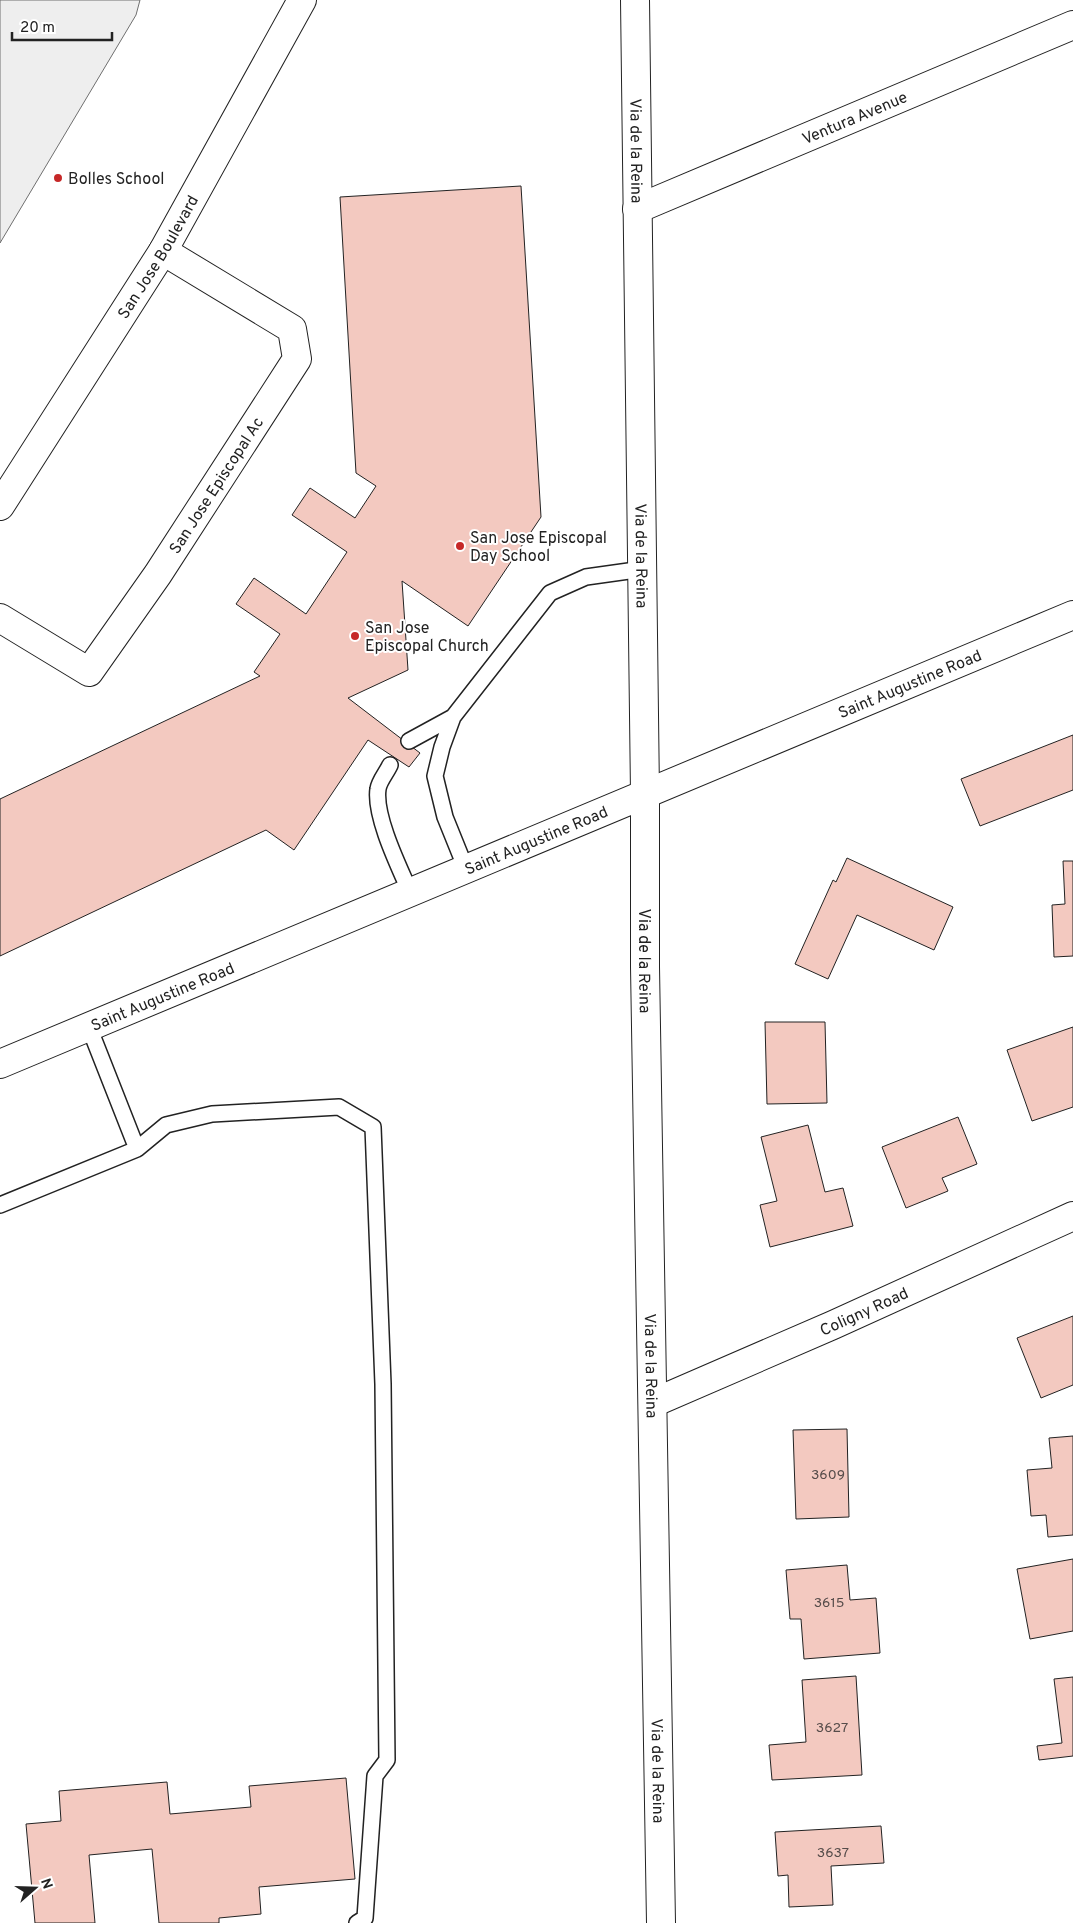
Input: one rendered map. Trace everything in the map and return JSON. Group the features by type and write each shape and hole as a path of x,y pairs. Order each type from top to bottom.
{"street":[{"name":"San Jose Boulevard","path":"0,506 163,251 302,0"},
{"name":"Via de la Reina","path":"635,0 643,569 645,977 661,1923"},
{"name":"Ventura Avenue","path":"637,209 1073,25"},
{"name":"San Jose Episcopal Ac","path":"0,618 89,672 168,559 296,359 292,329 163,251"},
{"name":"Saint Augustine Road","path":"0,1064 1073,615"},
{"name":"Coligny Road","path":"653,1403 833,1325 1073,1216"}],"lane":[{"path":"466,869 445,817 434,776 453,717 550,593 586,577 643,569"},
{"path":"409,742 453,717"},
{"path":"390,765 378,788 379,808 390,844 410,892"},
{"path":"89,1027 136,1149"},
{"path":"0,1204 136,1149 166,1125 212,1114 339,1107 374,1127 383,1384 387,1760 375,1776 365,1918 357,1923"}],"shaded area":[{"path":"0,0 140,0 136,15 0,243"}],"building":[{"path":"521,186 541,517 468,626 402,581 408,670 348,698 420,753 409,767 368,740 294,850 266,830 0,956 0,799 260,676 254,672 280,634 236,604 254,578 306,614 347,552 292,515 310,488 355,518 376,486 356,473 340,197"},
{"path":"1073,735 1073,790 980,826 961,779"},
{"path":"847,858 953,907 934,950 857,915 828,979 795,964 833,880 836,882"},
{"path":"1063,861 1073,861 1073,956 1054,957 1052,905 1065,904"},
{"path":"765,1022 825,1022 827,1103 767,1104"},
{"path":"1073,1027 1073,1107 1032,1121 1007,1050"},
{"path":"958,1117 977,1164 942,1178 948,1191 906,1208 882,1147"},
{"path":"808,1125 825,1192 843,1188 853,1226 770,1247 760,1205 777,1201 761,1137"},
{"path":"1073,1316 1073,1385 1041,1398 1017,1338"},
{"path":"847,1429 849,1517 796,1519 793,1430"},
{"path":"1073,1436 1073,1535 1048,1537 1046,1515 1031,1516 1027,1470 1052,1468 1049,1438"},
{"path":"1073,1559 1073,1631 1030,1639 1017,1569"},
{"path":"847,1565 850,1600 876,1598 880,1653 804,1659 801,1619 790,1619 786,1570"},
{"path":"856,1676 862,1775 772,1780 769,1745 806,1742 802,1680"},
{"path":"1073,1677 1073,1756 1039,1760 1037,1746 1062,1743 1054,1679"},
{"path":"346,1778 355,1879 259,1887 261,1914 219,1918 219,1923 159,1923 152,1849 89,1855 95,1923 35,1923 26,1824 61,1821 59,1791 167,1782 170,1814 251,1807 249,1786"},
{"path":"881,1826 884,1863 831,1866 833,1905 789,1907 788,1875 778,1876 775,1832"}],"place":[{"name":"Bolles School","path":"58,178"},
{"name":"San Jose Episcopal Day School","path":"460,546"},
{"name":"San Jose Episcopal Church","path":"355,636"}]}
